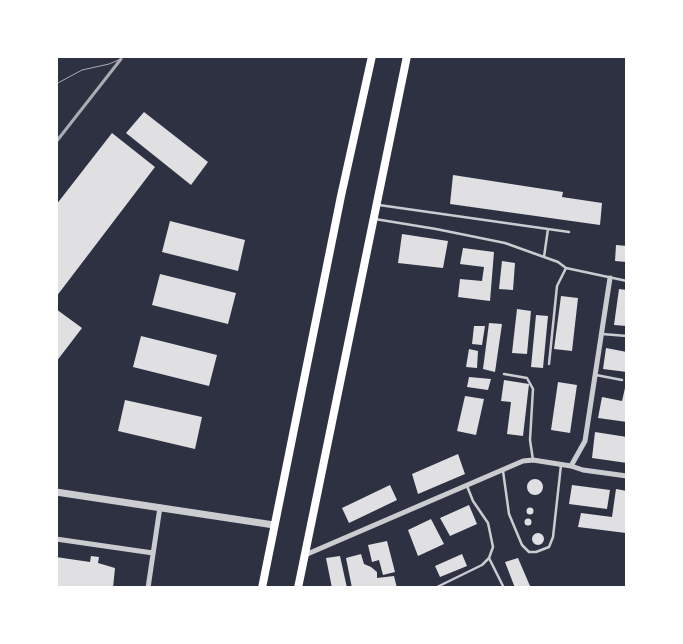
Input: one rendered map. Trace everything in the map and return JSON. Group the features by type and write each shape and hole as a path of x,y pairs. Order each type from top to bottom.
{"main road":[{"path":"262,588 372,56"},
{"path":"298,588 407,56"}],"street":[{"path":"571,466 584,441 610,278"},
{"path":"305,555 523,461 533,460 561,464 583,470 627,476"},
{"path":"56,492 274,525"},
{"path":"148,588 160,507"},
{"path":"56,539 153,553"}],"lane":[{"path":"377,205 569,232"},
{"path":"374,218 505,243 558,262 566,268 627,281"},
{"path":"544,257 548,228"},
{"path":"550,364 557,286 566,268"},
{"path":"601,334 627,336"},
{"path":"504,374 527,378 532,389 530,440 533,460"},
{"path":"594,375 622,380"},
{"path":"503,469 509,514 522,545 529,552 536,552 549,547 553,537 561,464"},
{"path":"435,588 482,565 489,558 493,546 488,523 473,501 466,485"},
{"path":"489,558 504,588"}],"building":[{"path":"144,112 208,162 191,185 126,133"},
{"path":"112,133 155,167 56,297 56,205"},
{"path":"453,175 563,192 562,197 602,203 600,225 450,204"},
{"path":"170,221 245,240 238,271 162,252"},
{"path":"402,234 448,241 443,268 398,263"},
{"path":"616,245 627,246 627,262 615,261"},
{"path":"463,248 494,252 490,301 458,297 460,279 482,281 484,267 460,264"},
{"path":"502,261 515,263 513,290 499,289"},
{"path":"160,274 236,293 228,324 152,305"},
{"path":"619,289 627,290 627,326 614,325"},
{"path":"561,296 578,298 572,351 554,349"},
{"path":"56,309 82,328 56,362"},
{"path":"517,309 531,311 527,354 512,353"},
{"path":"536,315 548,316 543,368 531,367"},
{"path":"489,323 502,324 495,372 483,369"},
{"path":"474,326 485,326 482,345 472,344"},
{"path":"141,336 217,355 209,386 133,367"},
{"path":"606,348 627,352 627,372 603,369"},
{"path":"469,349 478,351 477,368 466,367"},
{"path":"469,377 491,379 488,390 467,387"},
{"path":"504,380 529,384 523,436 507,434 511,402 501,401"},
{"path":"558,382 577,385 570,433 551,430"},
{"path":"625,388 627,388 627,422 598,418 602,397 622,401"},
{"path":"465,396 484,399 476,435 457,431"},
{"path":"125,400 202,417 195,449 118,431"},
{"path":"595,432 627,437 627,463 592,458"},
{"path":"458,454 465,474 418,494 412,474"},
{"path":"535,479 543,487 535,495 527,487"},
{"path":"390,485 397,500 349,523 342,508"},
{"path":"572,485 610,490 607,509 569,504"},
{"path":"616,489 627,491 626,533 578,527 581,513 612,517"},
{"path":"469,505 477,524 450,536 440,518"},
{"path":"530,508 533,511 530,514 527,511"},
{"path":"431,519 444,544 418,556 408,530"},
{"path":"528,519 531,522 528,525 525,522"},
{"path":"536,533 540,533 544,539 540,545 536,545 532,541 532,537"},
{"path":"387,541 395,572 383,575 379,560 372,562 368,545"},
{"path":"361,554 364,564 377,572 377,578 394,576 397,588 352,588 346,558"},
{"path":"462,554 467,566 440,577 435,566"},
{"path":"91,556 99,557 98,563 115,568 113,588 56,588 56,557 90,562"},
{"path":"340,556 347,588 332,588 326,558"},
{"path":"518,558 530,586 525,588 515,588 505,562"}],"tram line":[{"path":"56,84 82,70 109,64 121,59 123,56"}],"railway":[{"path":"56,142 121,59"}]}
